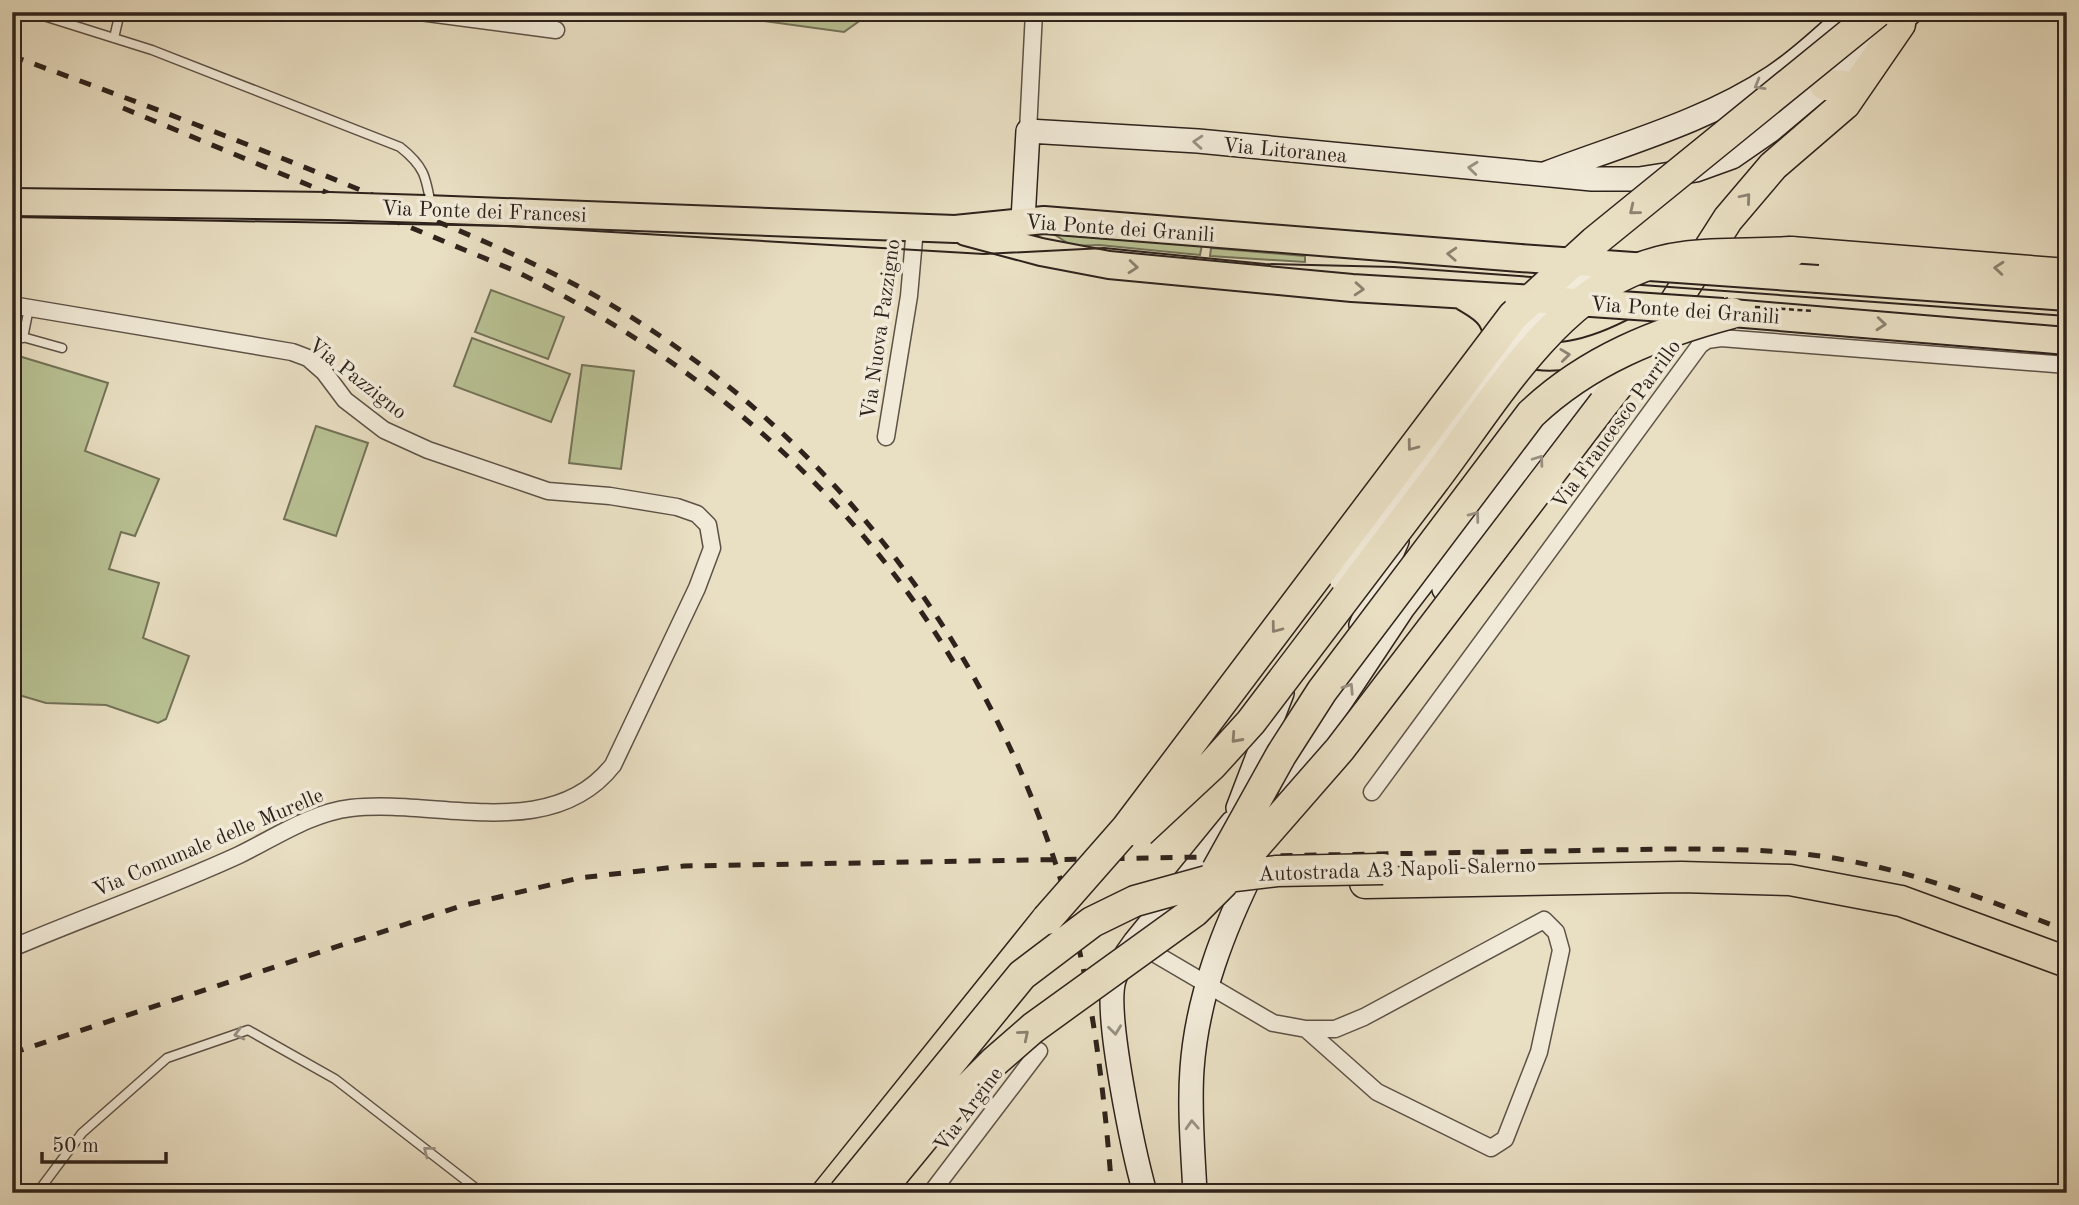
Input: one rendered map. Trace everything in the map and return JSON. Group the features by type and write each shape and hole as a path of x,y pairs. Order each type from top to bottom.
{"highway":[{"path":"878,1193 947,1109 994,1062 1033,1028 1145,942 1195,911 1322,771 1640,357 1728,219 1835,95 1896,16"},
{"path":"827,1193 1047,919 1126,829 1484,350 1513,316 1549,281 1896,16"},
{"path":"1047,919 1212,765 1251,722 1517,371 1571,309 1614,279 1674,257 1721,252 1791,252 2067,274"},
{"path":"1145,942 1215,873 1281,755 1322,691 1519,430 1563,386 1603,361 1662,334 1732,313"},
{"name":"Autostrada A3 Napoli-Salerno","path":"858,1193 1028,985 1091,938 1153,908 1206,893 1374,876 1692,862 1790,865 1866,876 1904,886 1989,915 2067,946"},
{"name":"Autostrada A3 Napoli-Salerno","path":"844,1193 1022,975 1092,922 1135,901 1218,878 1277,872 1374,876 1692,876 1790,880 1901,901 2067,962"}],"main road":[{"name":"Via Ponte dei Francesi","path":"12,202 329,206 957,230"},
{"name":"Via Ponte dei Granili","path":"957,230 1023,220 2067,297"},
{"name":"Via Ponte dei Granili","path":"957,230 1109,265 1352,288 1813,318 2067,341"},
{"path":"1461,295 1482,308 1502,338 1543,357 1570,355 1630,334 1666,315"}],"street":[{"path":"420,12 556,30"},
{"path":"1034,12 1023,220 1065,257"},
{"path":"1541,175 1698,117 1774,76 1851,12"},
{"path":"1771,130 1801,55"},
{"name":"Via Litoranea","path":"1028,131 1198,141 1541,175 1639,179 1696,170 1732,157 1771,130 1835,95"},
{"name":"Via Nuova Pazzigno","path":"886,437 909,296 915,228"},
{"path":"1529,324 1580,283 1658,248 1725,243 1770,246 1791,252"},
{"path":"1227,829 1246,792 1304,640 1341,579 1529,324 1549,281"},
{"name":"Via Pazzigno","path":"12,305 292,352 308,359 324,372 345,400 384,430 428,450 548,491 610,496 677,507 697,514 708,525"},
{"path":"1145,1193 1135,1156 1111,998 1118,971 1145,942 1255,794 1335,676 1381,583 1419,482 1494,373 1502,338"},
{"name":"Via Francesco Parrillo","path":"1372,792 1700,345 1707,340 1721,338 2067,365"},
{"path":"1293,790 1330,745 1559,432 1601,386 1640,357"},
{"path":"1195,1193 1192,1066 1207,987 1238,902 1316,739 1403,608 1538,433 1603,361"},
{"name":"Via Comunale delle Murelle","path":"12,948 239,855 327,811 356,807 511,812 549,808 573,799 598,784 613,765 697,588 712,548 708,525"},
{"path":"1145,942 1207,987 1237,1000 1273,1023 1306,1029 1335,1029 1364,1017 1544,920 1556,932 1561,950 1539,1052 1505,1139 1491,1148 1377,1092 1306,1029"},
{"name":"Via Argine","path":"931,1193 1039,1051"}],"lane":[{"path":"32,12 114,38 400,146 418,161 426,176 428,209"},
{"path":"114,38 120,12"},
{"path":"23,338 29,308"},
{"path":"12,334 62,348"},
{"path":"37,1193 82,1133 167,1058 248,1030 335,1079 482,1193"}],"green space":[{"path":"698,12 872,12 844,32"},
{"path":"1049,231 1202,245 1200,255 1099,245 1072,246"},
{"path":"1211,248 1305,256 1305,262 1210,256"},
{"path":"491,290 564,317 548,359 475,332"},
{"path":"472,338 570,374 551,422 454,386"},
{"path":"12,354 108,383 85,451 159,479 135,536 121,532 109,569 159,583 143,638 189,656 166,719 158,723 106,705 46,703 12,693"},
{"path":"582,365 634,371 621,469 569,463"},
{"path":"316,426 368,443 336,536 284,519"}],"tram line":[{"path":"12,217 510,226 984,254 1104,248 1265,264 1394,267 2067,316"}],"railway":[{"path":"12,56 336,180 553,273 608,303 691,358 768,420 838,490 901,566 956,647 1004,734 1042,825 1072,920 1087,987 1102,1090 1112,1193"},
{"path":"123,108 513,270 580,305 644,344 705,387 763,434 817,485 867,540 913,599 954,663"},
{"path":"12,1053 461,906 579,878 684,866 1667,849 1747,850 1827,857 1889,870 1979,897 2067,931"}]}
